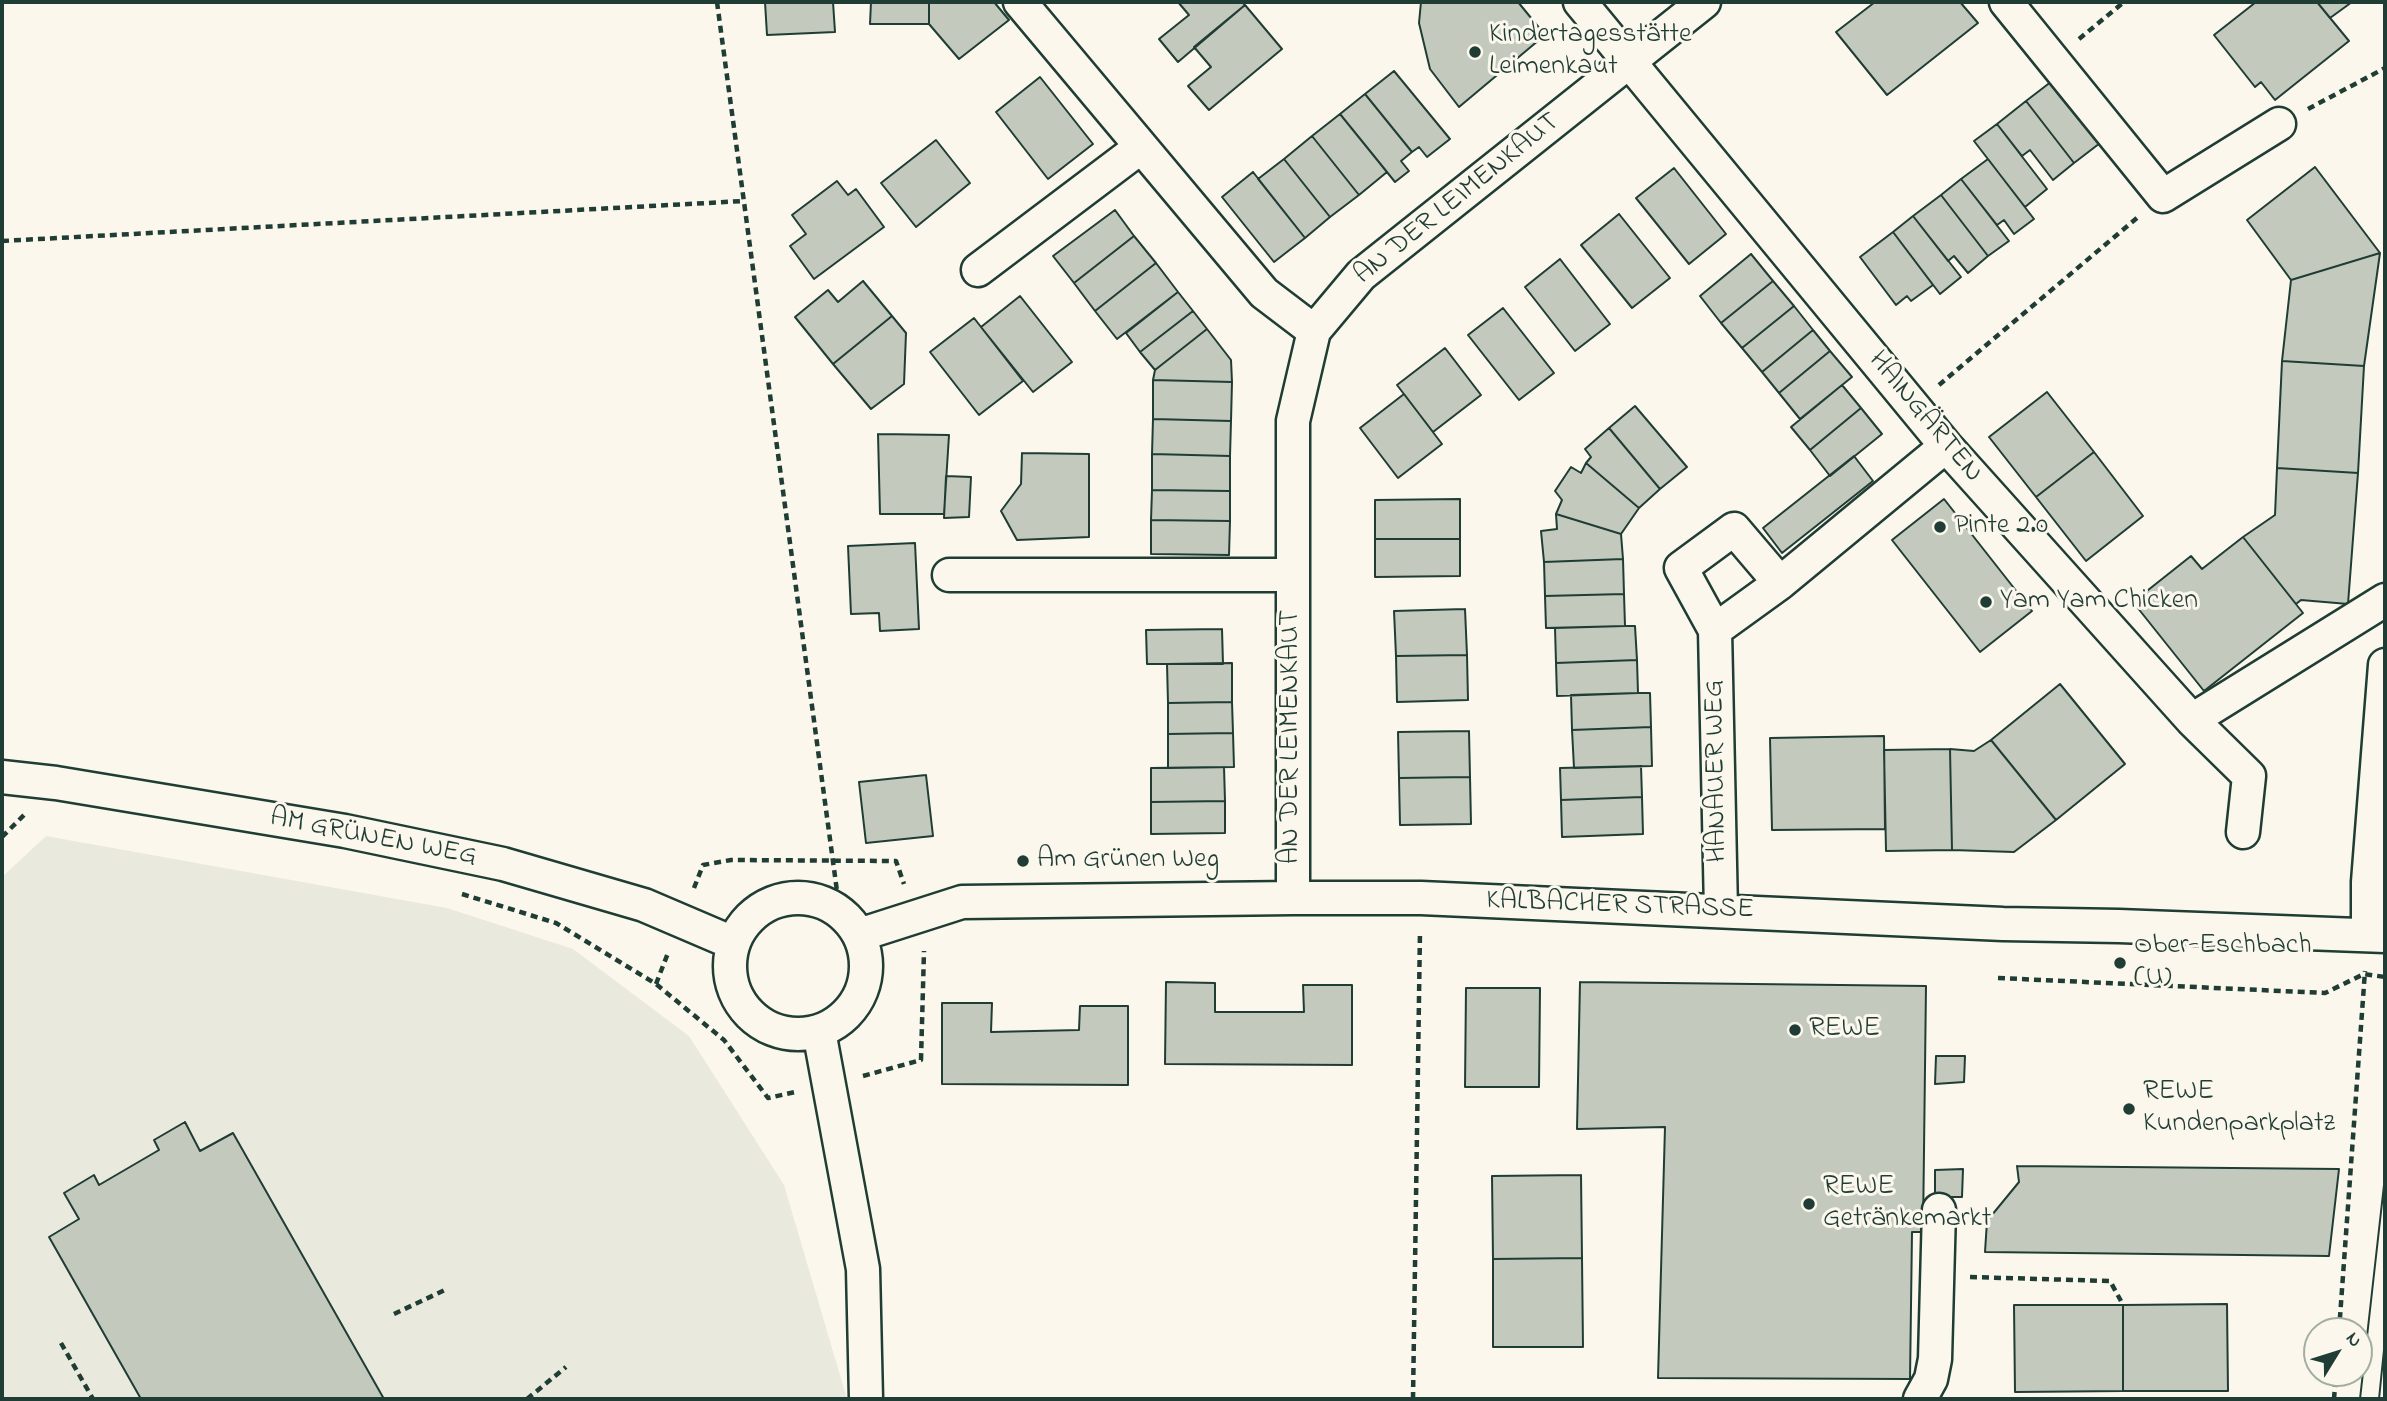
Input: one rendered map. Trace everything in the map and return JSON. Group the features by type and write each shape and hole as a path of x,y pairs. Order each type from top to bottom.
{"street":[{"path":"1020,2 1264,293 1314,331"},
{"name":"HAINGÄRTEN","path":"1580,2 1945,446 2192,720 2249,776 2243,832"},
{"name":"AN DER LEIMENKAUT","path":"1293,898 1293,421 1314,331 1362,275 1704,2"},
{"path":"2006,2 2052,62 2163,195 2279,124"},
{"path":"978,270 1141,147"},
{"path":"1715,631 1780,583 1945,446"},
{"name":"HANAUER WEG","path":"1721,911 1715,631 1681,568 1734,528 1780,583"},
{"name":"AN DER LEIMENKAUT","path":"949,575 1291,575"},
{"path":"2192,720 2385,600"},
{"path":"2377,936 2368,882 2385,665"},
{"name":"AM GRÜNEN WEG","path":"2,777 56,783 345,831 503,864 644,905 733,943"},
{"path":"799,897 821,901 849,923 866,958 865,981 856,1003 840,1020 819,1031 798,1035 776,1031 757,1021 741,1005 732,986 729,964 733,943 744,923 759,909 778,900 799,897"},
{"name":"KALBACHER STRASSE","path":"849,923 962,902 1421,898 2003,924 2377,936"},
{"path":"819,1031 863,1269 866,1399"},
{"path":"1920,1399 1931,1379 1935,1359 1939,1210"}],"path":[{"path":"717,2 833,862 849,923"},
{"path":"2052,62 2124,2"},
{"path":"2279,124 2385,68"},
{"path":"1936,387 2163,195"},
{"path":"2,242 744,201"},
{"path":"692,892 703,865 731,860 896,861 906,888"},
{"path":"455,892 556,923 656,984 724,1040 768,1098 798,1092"},
{"path":"2340,1317 2364,974 2377,936"},
{"path":"859,1077 921,1060 924,950"},
{"path":"656,984 669,952"},
{"path":"1413,1399 1420,953"},
{"path":"1998,978 2325,993 2364,974 2385,977"},
{"path":"1938,1276 2110,1281 2121,1301"},
{"path":"394,1314 447,1289"},
{"path":"61,1343 93,1399"},
{"path":"527,1399 566,1367"}],"shaded area":[{"path":"46,836 447,908 573,949 689,1036 784,1185 847,1399 2,1399 2,877"}],"building":[{"path":"765,2 833,2 835,32 767,35"},
{"path":"871,2 929,2 929,24 870,24"},
{"path":"929,2 994,2 1009,20 959,59 929,24"},
{"path":"1178,2 1242,2 1245,5 1178,62 1159,39 1189,15"},
{"name":"Kindertagesstätte Leimenkaut","path":"1421,2 1518,2 1545,35 1459,107 1430,69 1419,23"},
{"path":"1875,2 1960,2 1978,23 1887,95 1836,32"},
{"path":"2256,2 2317,2 2349,41 2275,100 2261,82 2255,87 2214,35"},
{"path":"2317,2 2352,2 2330,18"},
{"path":"1245,5 1282,49 1209,110 1188,86 1211,67 1194,47"},
{"path":"1394,71 1450,139 1427,157 1419,147 1412,152 1365,94"},
{"path":"1040,77 1093,144 1048,179 996,112"},
{"path":"2056,78 2104,140 2074,163 2026,101"},
{"path":"1365,94 1412,152 1401,161 1409,171 1395,182 1340,114"},
{"path":"2026,101 2074,163 2053,180 2030,150 2022,156 1997,124"},
{"path":"1340,114 1387,172 1359,195 1312,136"},
{"path":"1997,124 2047,189 2025,207 1974,141"},
{"path":"1312,136 1359,195 1330,217 1284,159"},
{"path":"936,140 970,183 916,227 881,183"},
{"path":"1284,159 1330,217 1305,238 1258,179"},
{"path":"1988,159 2034,219 2014,234 2004,220 1997,225 1961,179"},
{"path":"2315,167 2380,253 2291,280 2247,220"},
{"path":"1674,168 1726,234 1689,264 1636,198"},
{"path":"1253,172 1305,238 1274,262 1222,197"},
{"path":"1961,179 2009,241 1988,256 1941,195"},
{"path":"837,181 848,195 856,189 884,227 814,279 790,246 806,234 792,215"},
{"path":"1941,195 1988,256 1968,273 1954,256 1948,261 1913,216"},
{"path":"1115,210 1134,236 1074,283 1053,256"},
{"path":"1619,214 1670,278 1632,308 1581,245"},
{"path":"1913,216 1961,277 1940,294 1893,232"},
{"path":"1893,232 1933,285 1911,301 1907,296 1896,305 1860,257"},
{"path":"1134,236 1156,263 1095,311 1074,283"},
{"path":"2380,253 2364,366 2282,361 2291,280"},
{"path":"1751,254 1773,281 1721,323 1700,296"},
{"path":"1560,259 1610,324 1575,351 1525,287"},
{"path":"1156,263 1178,292 1117,339 1095,311"},
{"path":"863,281 892,316 833,364 795,317 828,290 838,302"},
{"path":"1773,281 1794,306 1742,348 1721,323"},
{"path":"1178,292 1193,311 1140,352 1126,333"},
{"path":"1020,296 1072,362 1033,392 981,327"},
{"path":"1794,306 1813,330 1762,372 1742,348"},
{"path":"1503,308 1554,373 1519,400 1468,335"},
{"path":"1193,311 1207,329 1155,370 1140,352"},
{"path":"892,316 906,333 904,384 871,409 833,364"},
{"path":"974,318 1023,381 979,415 930,352"},
{"path":"1207,329 1231,360 1232,382 1153,380 1155,370"},
{"path":"1813,330 1830,351 1779,393 1762,372"},
{"path":"1445,348 1481,395 1433,432 1397,385"},
{"path":"1830,351 1852,377 1800,419 1779,393"},
{"path":"2282,361 2364,366 2358,473 2277,468"},
{"path":"1153,380 1232,382 1231,421 1153,419"},
{"path":"1842,385 1861,408 1810,450 1791,427"},
{"path":"2047,392 2094,452 2036,497 1989,437"},
{"path":"1404,394 1442,444 1398,478 1360,428"},
{"path":"1635,406 1687,467 1660,489 1609,428"},
{"path":"1861,408 1882,434 1830,476 1810,450"},
{"path":"1153,419 1231,421 1230,456 1152,454"},
{"path":"1609,428 1660,489 1639,508 1586,463 1591,457 1585,449"},
{"path":"878,434 949,435 944,514 880,514"},
{"path":"2094,452 2143,516 2086,561 2036,497"},
{"path":"1022,453 1089,454 1089,537 1017,540 1001,511 1021,484"},
{"path":"1152,454 1230,456 1230,491 1152,490"},
{"path":"1854,456 1873,481 1782,553 1763,528"},
{"path":"1586,463 1639,508 1621,534 1556,514 1562,500 1555,491 1571,467 1581,473"},
{"path":"2277,468 2358,473 2348,604 2301,600 2296,604 2243,537 2275,515"},
{"path":"946,476 971,477 969,517 944,518"},
{"path":"1152,490 1230,491 1230,521 1151,520"},
{"path":"1460,499 1460,539 1375,539 1375,500"},
{"path":"1944,499 2032,611 1980,652 1892,540"},
{"path":"1556,514 1621,534 1623,559 1544,562 1541,531 1557,529"},
{"path":"1151,520 1230,521 1229,555 1151,554"},
{"path":"2243,537 2303,613 2204,691 2133,602 2191,556 2202,569"},
{"path":"1375,539 1460,539 1460,576 1375,577"},
{"path":"915,543 919,629 880,631 879,613 851,614 848,546"},
{"path":"1623,559 1624,594 1545,596 1544,562"},
{"path":"1624,594 1625,626 1546,628 1545,596"},
{"path":"1465,609 1467,655 1396,656 1394,611"},
{"path":"1635,626 1637,660 1556,663 1555,628"},
{"path":"1222,629 1223,664 1147,664 1146,630"},
{"path":"1467,655 1468,700 1397,702 1396,656"},
{"path":"1637,660 1638,693 1557,696 1556,663"},
{"path":"1232,663 1232,702 1168,703 1167,664"},
{"path":"2060,684 2125,764 2056,820 1991,740"},
{"path":"1650,693 1651,727 1572,730 1571,695"},
{"path":"1232,702 1233,733 1168,734 1168,703"},
{"path":"1651,727 1652,766 1574,768 1572,730"},
{"path":"1469,731 1470,777 1399,778 1398,732"},
{"path":"1233,733 1234,767 1168,768 1168,734"},
{"path":"1884,736 1885,829 1772,830 1770,738"},
{"path":"1991,740 2056,820 2014,852 1952,850 1950,749 1974,751"},
{"path":"1950,749 1952,850 1886,851 1884,750"},
{"path":"1641,766 1642,797 1561,800 1560,768"},
{"path":"1224,767 1225,801 1151,802 1151,768"},
{"path":"926,775 933,836 866,843 859,782"},
{"path":"1470,777 1471,824 1400,825 1399,778"},
{"path":"1642,797 1643,834 1562,837 1561,800"},
{"path":"1225,801 1225,833 1151,834 1151,802"},
{"path":"1166,982 1215,983 1215,1012 1304,1012 1303,985 1352,985 1352,1065 1165,1064"},
{"path":"1580,982 1926,986 1923,1232 1912,1232 1910,1379 1658,1378 1665,1127 1577,1129"},
{"path":"1466,988 1540,988 1539,1087 1465,1087"},
{"path":"942,1003 992,1003 991,1032 1079,1030 1080,1006 1128,1006 1128,1085 942,1084"},
{"path":"1936,1056 1965,1056 1964,1082 1935,1084"},
{"path":"185,1122 200,1151 233,1133 384,1399 141,1399 49,1237 79,1219 64,1193 94,1175 99,1185 159,1150 154,1140"},
{"path":"2017,1166 2339,1169 2329,1256 1985,1252 1987,1221 2019,1182"},
{"path":"1963,1169 1962,1197 1935,1197 1935,1170"},
{"path":"1581,1175 1582,1258 1493,1259 1492,1176"},
{"path":"1582,1258 1583,1347 1493,1347 1493,1259"},
{"path":"2227,1304 2228,1391 2123,1391 2123,1305"},
{"path":"2014,1305 2123,1305 2123,1391 2015,1392"}],"tram line":[{"path":"2360,1399 2385,1176"},
{"path":"2379,1399 2385,1340"}],"place":[{"name":"Kindertagesstätte Leimenkaut","path":"1475,52"},
{"name":"Pinte 2.0","path":"1940,527"},
{"name":"Yam Yam Chicken","path":"1986,602"},
{"name":"Am Grünen Weg","path":"1023,861"},
{"name":"Ober-Eschbach (U)","path":"2120,963"},
{"name":"REWE","path":"1795,1030"},
{"name":"REWE Kundenparkplatz","path":"2129,1109"},
{"name":"REWE Getränkemarkt","path":"1809,1204"}]}
